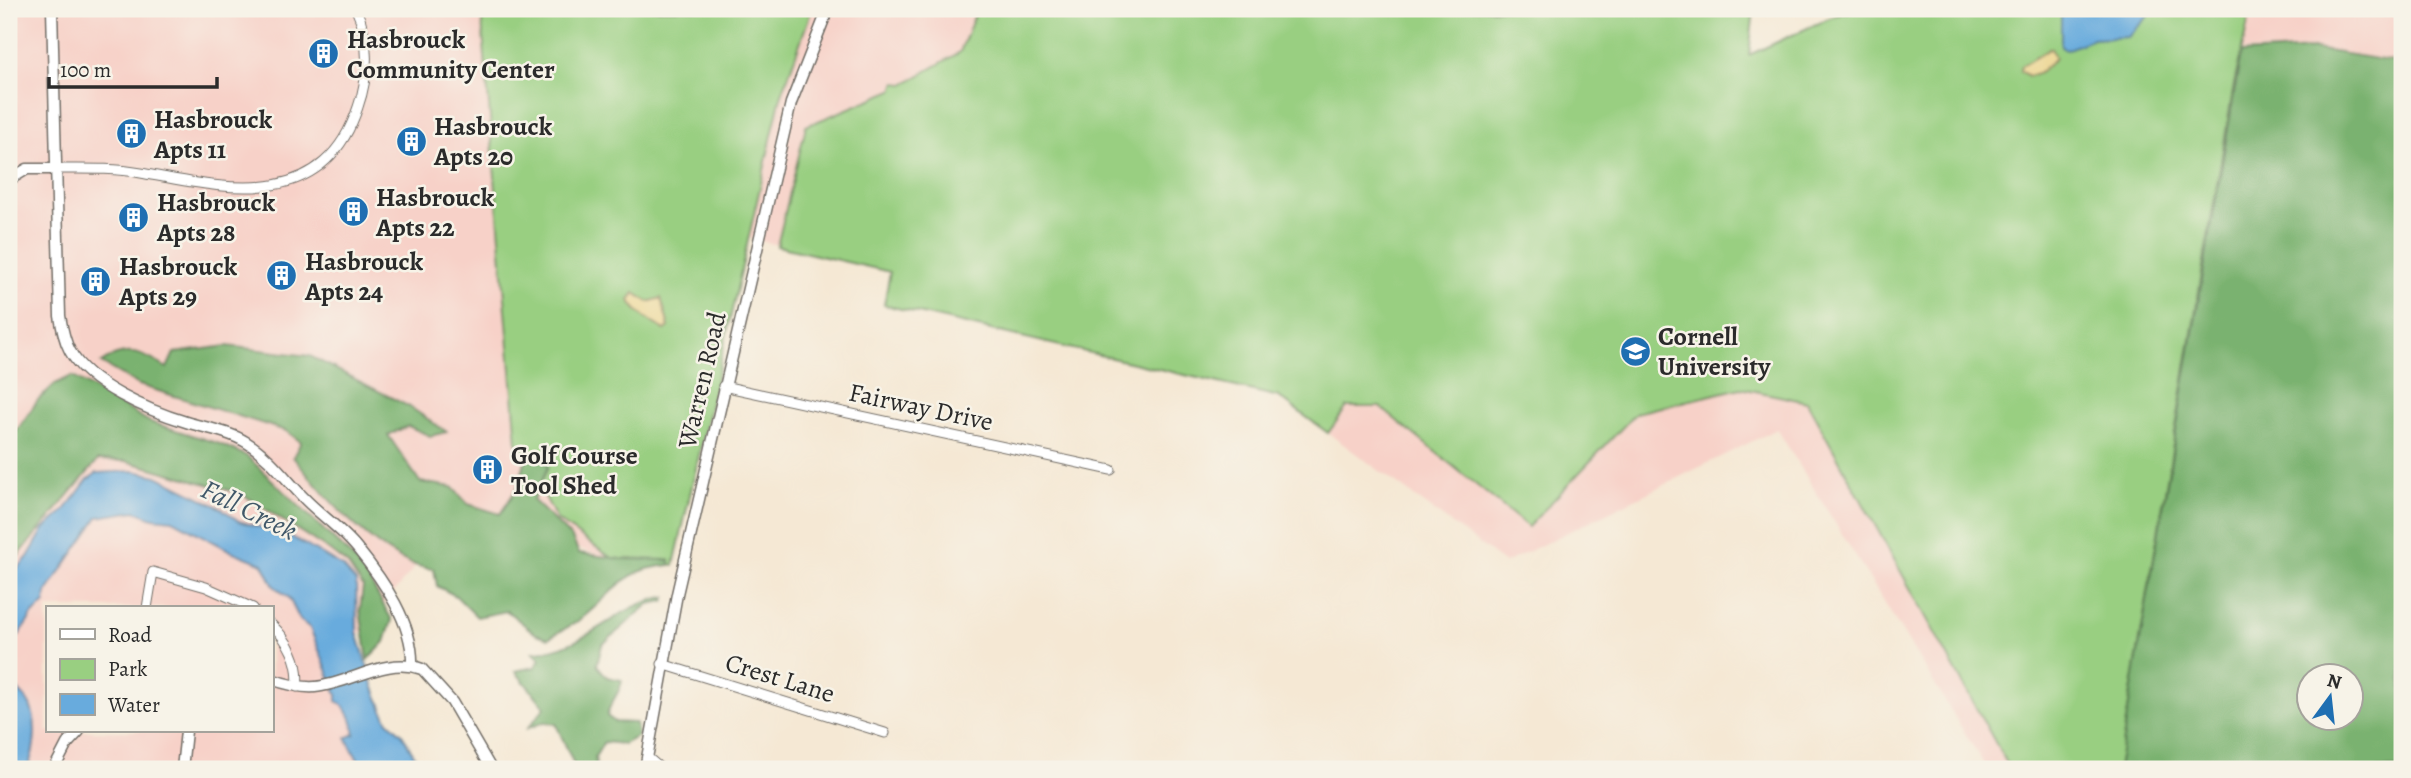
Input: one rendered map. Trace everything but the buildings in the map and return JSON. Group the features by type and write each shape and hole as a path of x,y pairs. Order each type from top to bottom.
{"street":[{"path":"52,9 60,316 70,352 88,373 130,399 159,413 224,432 263,454 356,546 388,591 410,637 412,666"},
{"path":"9,180 27,169 117,169 190,184 252,189 288,182 311,170 330,155 345,136 364,89 366,52 362,21 356,9"},
{"name":"Warren Road","path":"645,769 662,664 723,386 794,93 828,9"},
{"name":"Fairway Drive","path":"723,386 1111,470"},
{"path":"147,606 153,572 206,587 249,606"},
{"path":"273,626 288,643 294,657 298,670 297,687"},
{"name":"Crest Lane","path":"662,664 885,733"},
{"path":"273,680 297,687 326,685 380,668 412,666 422,669 452,702 491,769"},
{"path":"54,769 67,744 78,732"},
{"path":"181,769 186,732"},
{"path":"647,757 661,769"}],"shaded area":[{"name":"Cornell University","path":"9,9 1754,9 1749,55 1829,18 1857,9 2402,9 2402,63 2315,49 2242,51 2118,769 1987,769 1777,429 1505,563 1279,397 884,305 890,272 749,238 674,565 619,563 465,507 345,651 393,769 9,769"}],"green space":[{"path":"9,9 17,9 15,90 9,90"},
{"path":"481,9 812,9 780,100 674,565 619,563 557,520 517,443"},
{"path":"977,9 1754,9 1749,55 1829,18 1857,9 2251,9 2234,84 2118,769 2010,769 1807,402 1741,388 1636,413 1528,527 1380,407 1347,407 1328,433 1279,397 884,305 890,272 777,246 806,126 893,90 896,83 904,84 960,52"},
{"path":"2315,49 2402,63 2402,769 2118,769 2241,53"},
{"path":"227,346 310,356 410,407 447,432 430,436 408,426 388,435 420,482 452,487 468,504 500,514 519,485 525,461 542,452 548,467 533,500 572,538 579,553 621,559 670,560 670,565 654,567 630,576 582,618 549,638 536,634 507,611 477,617 456,596 437,586 434,569 415,565 395,555 375,542 337,508 293,457 301,442 286,431 139,385 101,363 119,354 134,353 167,368 174,353"},
{"path":"72,376 150,422 220,444 247,456 351,556 367,576 392,620 385,642 368,660 360,610 363,587 348,565 330,551 242,494 126,461 98,460 9,567 9,442 38,400 55,384"},
{"path":"666,597 664,601 649,604 602,645 597,665 607,677 622,680 607,716 615,722 636,723 638,736 624,744 604,742 595,757 597,769 576,769 556,724 544,722 528,728 545,707 515,671 535,667 540,659 533,652 552,650 569,644 632,608"}],"sand":[{"path":"2051,48 2055,58 2041,72 2028,76 2020,71 2021,66"},
{"path":"635,293 648,302 661,298 669,327 665,330 661,328 635,309 630,300"}],"water":[{"path":"2061,9 2155,9 2128,37 2093,39 2066,50 2061,47"},
{"path":"134,471 157,476 221,508 239,521 290,536 343,567 356,582 357,632 374,688 387,720 402,734 422,769 363,769 346,738 355,734 353,724 344,707 337,701 337,694 310,628 300,620 289,598 274,586 263,564 231,551 173,520 153,518 135,511 98,517 46,593 45,603 33,614 9,650 9,578 28,557 44,529 65,510 88,479 97,473"},
{"path":"9,680 25,697 33,713 33,752 27,769 9,769"}],"place":[{"name":"Hasbrouck Community Center","path":"324,54"},
{"name":"Hasbrouck Apts 11","path":"131,134"},
{"name":"Hasbrouck Apts 20","path":"411,141"},
{"name":"Hasbrouck Apts 22","path":"353,212"},
{"name":"Hasbrouck Apts 28","path":"134,217"},
{"name":"Hasbrouck Apts 24","path":"282,276"},
{"name":"Hasbrouck Apts 29","path":"96,281"},
{"name":"Cornell University","path":"1635,351"},
{"name":"Golf Course Tool Shed","path":"488,470"}],"water label":[{"name":"Fall Creek","path":"249,510"}]}
